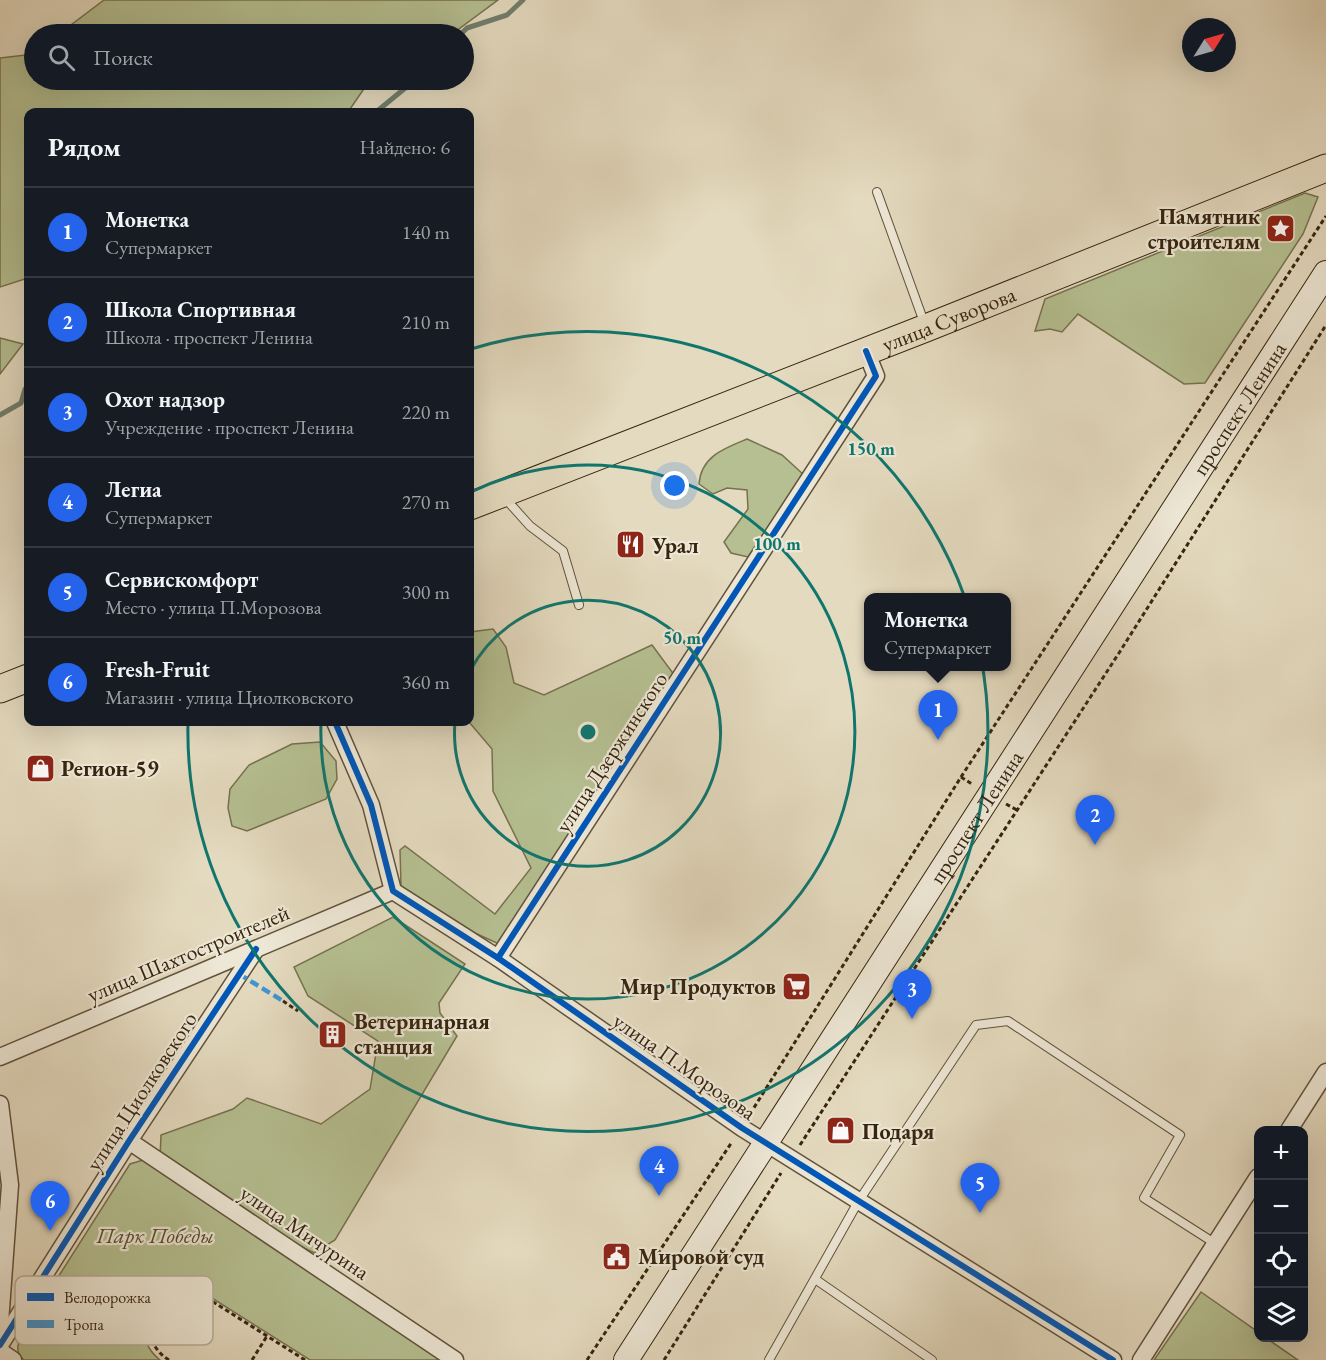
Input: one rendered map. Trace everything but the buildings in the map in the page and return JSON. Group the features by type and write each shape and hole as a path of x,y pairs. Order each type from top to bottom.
{"main road":[{"name":"улица Суворова","path":"474,504 926,328 1326,168"},
{"name":"проспект Ленина","path":"626,1360 1326,273"},
{"path":"0,689 24,680"}],"street":[{"name":"улица Дзержинского","path":"498,958 876,376 866,351"},
{"path":"337,726 372,805 393,891"},
{"name":"улица П.Морозова","path":"393,891 498,958 765,1143 1113,1360"},
{"name":"улица Шахтостроителей","path":"0,1057 393,891"},
{"name":"улица Циолковского","path":"44,1276 129,1141 256,949"},
{"path":"1291,1126 1326,1072"},
{"path":"0,1104 10,1185 0,1323"},
{"name":"улица Мичурина","path":"129,1141 455,1360"},
{"path":"1141,1360 1256,1180"},
{"name":"улица Циолковского","path":"0,1345 15,1321"},
{"path":"0,1351 13,1360"}],"lane":[{"path":"877,192 926,328"},
{"path":"501,494 530,526 563,551 579,605"},
{"path":"769,1360 858,1202 976,1025 1008,1021 1180,1134 1144,1198 1215,1244"},
{"path":"815,1279 932,1360"}],"path":[{"path":"586,1360 742,1128 961,777 1326,216"},
{"path":"664,1360 790,1159 1119,653 1326,325"},
{"path":"283,1001 298,1011"},
{"path":"213,1302 305,1360"},
{"path":"252,1360 267,1336"},
{"path":"153,1345 161,1355 169,1360"}],"green space":[{"path":"104,0 498,0 466,24 72,24"},
{"path":"24,55 24,90 363,90 351,108 24,108 24,279 0,287 0,58"},
{"path":"1305,193 1318,197 1303,234 1205,383 1184,384 1078,314 1062,332 1050,329 1035,331 1045,299"},
{"path":"0,338 23,344 0,374"},
{"path":"747,439 782,455 804,475 748,557 731,553 724,542 748,509 747,490 727,488 713,494 699,484 704,466 709,460 723,450"},
{"path":"493,629 506,647 514,683 544,695 652,645 675,676 499,944 475,933 401,886 400,850 405,846 495,914 531,868 493,791 492,749 472,726 474,631"},
{"path":"320,742 336,761 337,779 326,799 247,831 232,826 228,808 230,789 249,765 292,744"},
{"path":"393,917 465,964 439,1003 440,1013 457,1036 335,1240 314,1253 269,1230 160,1158 161,1135 233,1109 247,1098 321,1124 370,1089 378,1041 308,996 294,967"},
{"name":"Парк Победы","path":"143,1160 454,1360 310,1360 213,1299 213,1276 59,1276 130,1164"},
{"path":"1201,1292 1254,1329 1254,1342 1272,1342 1298,1360 1154,1360"},
{"name":"Парк Победы","path":"18,1345 148,1345 160,1360 24,1360 18,1350"}],"waterway":[{"path":"474,26 507,15 523,0"},
{"path":"381,108 403,90"},
{"path":"0,415 21,403 24,392"}],"marked path":[{"path":"239,974 283,1001"}],"cycle path":[{"path":"498,958 876,376 866,351"},
{"path":"337,726 371,805 393,891 498,958 742,1128 1113,1360"},
{"path":"44,1276 129,1141 256,949"},
{"path":"0,1345 15,1321"}],"place":[{"name":"Памятник строителям","path":"1281,229"},
{"name":"Урал","path":"631,545"},
{"name":"Монетка","path":"938,740"},
{"name":"Регион-59","path":"40,768"},
{"name":"Школа Спортивная","path":"1095,845"},
{"name":"Мир Продуктов","path":"797,986"},
{"name":"Охот надзор","path":"912,1019"},
{"name":"Ветеринарная станция","path":"333,1034"},
{"name":"Подаря","path":"841,1131"},
{"name":"Легиа","path":"659,1196"},
{"name":"Сервискомфорт","path":"980,1213"},
{"name":"Fresh-Fruit","path":"50,1231"},
{"name":"Мировой суд","path":"617,1256"}]}
